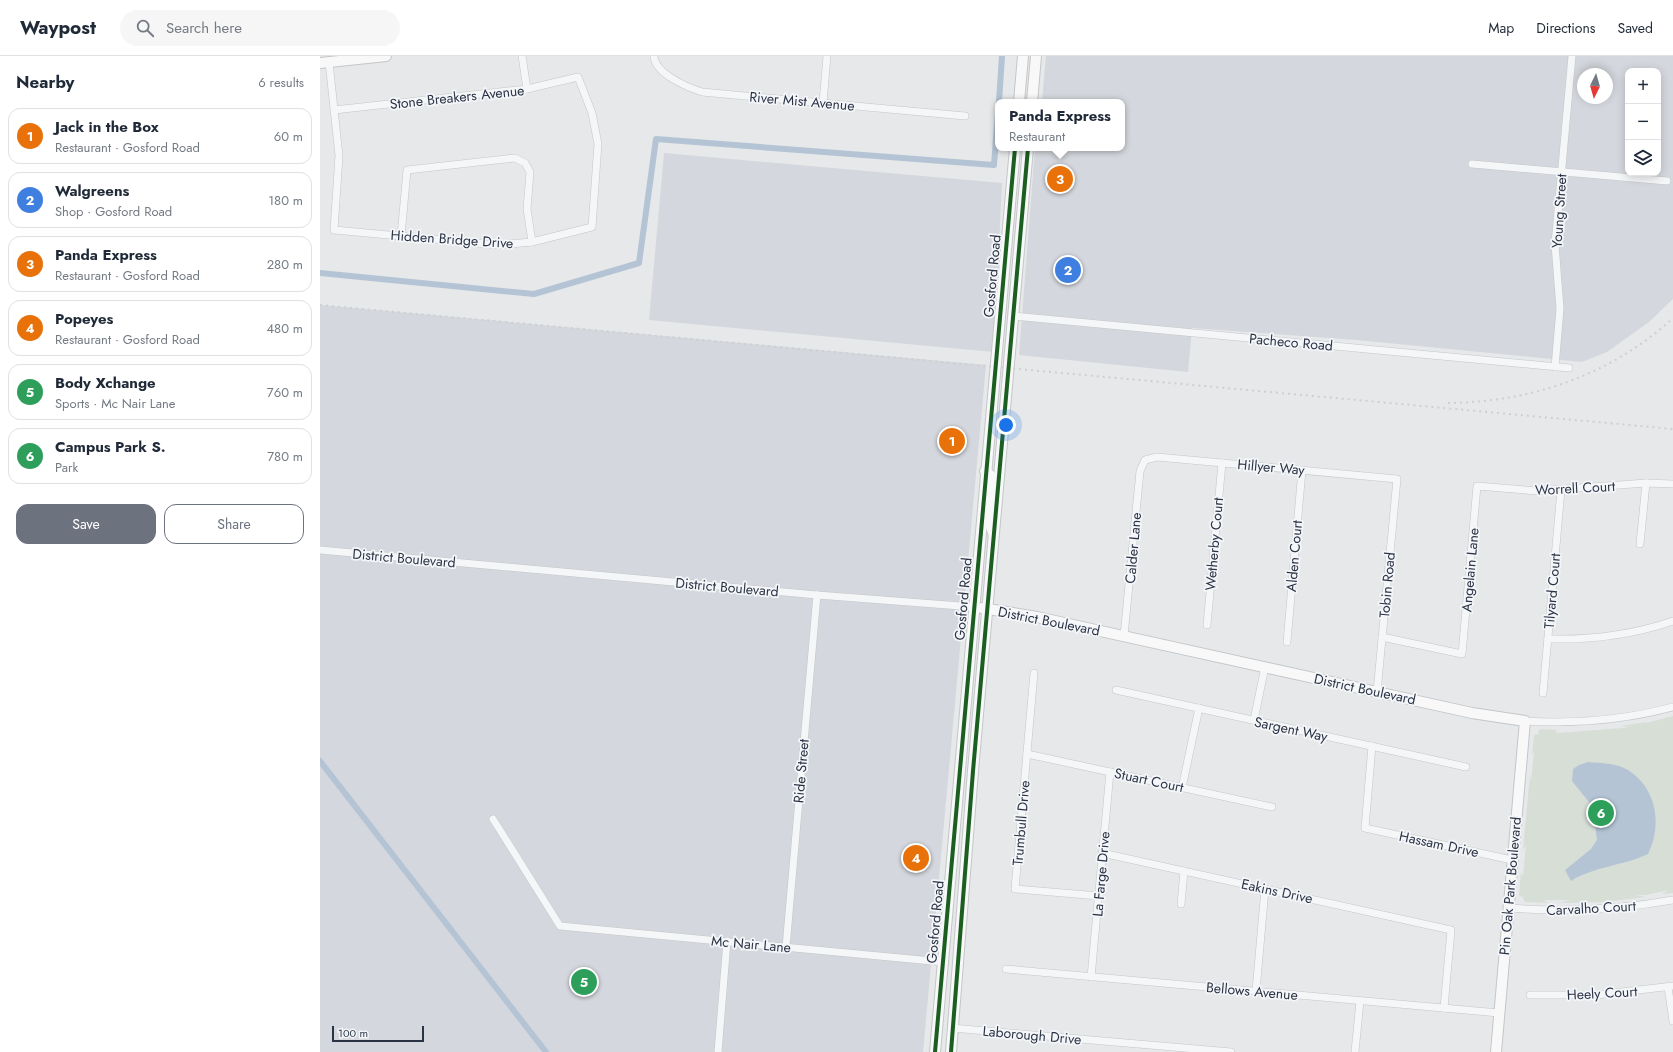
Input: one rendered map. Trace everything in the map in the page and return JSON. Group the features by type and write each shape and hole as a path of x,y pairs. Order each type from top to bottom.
{"main road":[{"path":"324,63 386,56"},
{"path":"1019,99 1023,56"},
{"path":"1032,99 1036,56"},
{"name":"Gosford Road","path":"935,1052 985,471 1015,151"},
{"name":"Gosford Road","path":"951,1052 965,861 1028,151"},
{"path":"1005,258 1010,276 1007,304 1010,312 1014,316"},
{"path":"1000,312 1004,321 1004,345 1010,363"},
{"path":"991,410 998,424 994,464 1000,470"},
{"path":"985,471 990,475 992,481 989,520 994,537"},
{"name":"District Boulevard","path":"974,608 1037,617 1479,714 1524,721"},
{"name":"Pin Oak Park Boulevard","path":"1496,1052 1524,721"},
{"path":"960,769 965,777 961,834 965,861"},
{"path":"943,962 948,966 950,973 953,1023"}],"street":[{"path":"522,56 527,89"},
{"name":"River Mist Avenue","path":"654,56 654,60 670,77 686,86 702,92 966,116"},
{"path":"823,103 827,56"},
{"name":"Young Street","path":"1555,367 1560,309 1555,244 1572,56"},
{"path":"324,63 334,110"},
{"name":"Stone Breakers Avenue","path":"334,110 527,89 578,78 592,112 598,144 592,227"},
{"name":"Hidden Bridge Drive","path":"334,110 339,170 334,230 498,245 532,242 592,227"},
{"path":"401,236 407,170 515,158 525,163 530,172 528,209 532,242"},
{"path":"1472,164 1667,181"},
{"name":"Pacheco Road","path":"1014,316 1569,368"},
{"name":"Hillyer Way","path":"1145,460 1157,457 1397,479"},
{"name":"Calder Lane","path":"1124,636 1140,471 1145,460"},
{"name":"Wetherby Court","path":"1207,624 1222,463"},
{"name":"Alden Court","path":"1286,642 1302,470"},
{"name":"Tobin Road","path":"1377,692 1397,479"},
{"path":"1640,544 1646,483"},
{"name":"Worrell Court","path":"1477,486 1537,491 1646,483 1673,484"},
{"name":"Angelain Lane","path":"1382,637 1462,654 1477,486"},
{"name":"Tilyard Court","path":"1543,693 1561,490"},
{"name":"District Boulevard","path":"320,550 974,608"},
{"name":"Ride Street","path":"786,947 817,595"},
{"path":"1548,639 1571,639 1618,635 1673,621"},
{"path":"1254,720 1265,667"},
{"name":"Trumbull Drive","path":"1034,673 1015,889 1099,896"},
{"name":"Sargent Way","path":"1116,690 1466,767"},
{"name":"District Boulevard","path":"1524,721 1566,722 1602,720 1639,715 1673,707"},
{"path":"1182,788 1199,708"},
{"name":"Hassam Drive","path":"1372,746 1365,828 1512,860"},
{"name":"Stuart Court","path":"1027,754 1272,807"},
{"name":"La Farge Drive","path":"1092,977 1110,772"},
{"name":"Mc Nair Lane","path":"493,819 560,926 943,962"},
{"name":"Eakins Drive","path":"1102,853 1451,930 1444,1008"},
{"path":"1181,904 1184,871"},
{"path":"1256,991 1265,889"},
{"name":"Carvalho Court","path":"1508,908 1566,911 1598,910 1673,900"},
{"path":"718,1052 727,941"},
{"name":"Bellows Avenue","path":"1006,969 1499,1013"},
{"path":"1670,987 1673,1021"},
{"name":"Heely Court","path":"1530,995 1596,995 1670,987"},
{"path":"1356,1052 1360,1001"},
{"name":"Laborough Drive","path":"953,1023 1231,1052"}],"shaded area":[{"path":"1046,56 1673,56 1673,299 1649,322 1607,352 1582,362 1357,340 1192,328 1188,372 1019,355 1035,151 1125,151 1125,99 1042,99"},
{"path":"664,153 1002,183 994,352 649,320"},
{"path":"320,305 986,365 923,1052 320,1052"},
{"path":"1673,716 1673,893 1662,894 1669,890 1645,895 1636,895 1645,897 1604,902 1558,903 1571,900 1543,900 1548,903 1525,902 1523,898 1524,895 1522,897 1519,895 1521,872 1523,877 1526,845 1523,850 1530,775 1531,782 1534,751 1532,754 1534,736 1536,734 1539,735 1538,732 1540,729 1558,730 1555,732 1557,733 1623,728 1629,727 1621,726 1647,723"}],"water":[{"path":"1588,762 1610,764 1622,767 1633,774 1642,783 1649,793 1653,804 1656,817 1655,829 1653,842 1648,854 1590,872 1571,881 1565,870 1591,849 1597,840 1593,807 1572,781 1573,769"}],"waterway":[{"path":"999,99 1002,56"},
{"path":"320,273 534,294 639,263 656,139 994,165 995,151"},
{"path":"320,761 546,1052"}],"railway":[{"path":"320,305 1673,429"},
{"path":"1448,403 1510,397 1540,391 1569,382 1597,370 1624,355 1649,338 1673,318"}],"cycle path":[{"path":"935,1052 1015,151"},
{"path":"951,1052 973,771 1028,151"}],"place":[{"name":"Panda Express","path":"1060,179"},
{"name":"Walgreens","path":"1068,270"},
{"name":"Jack in the Box","path":"952,441"},
{"name":"Campus Park S.","path":"1601,813"},
{"name":"Popeyes","path":"916,858"},
{"name":"Body Xchange","path":"584,982"}]}
